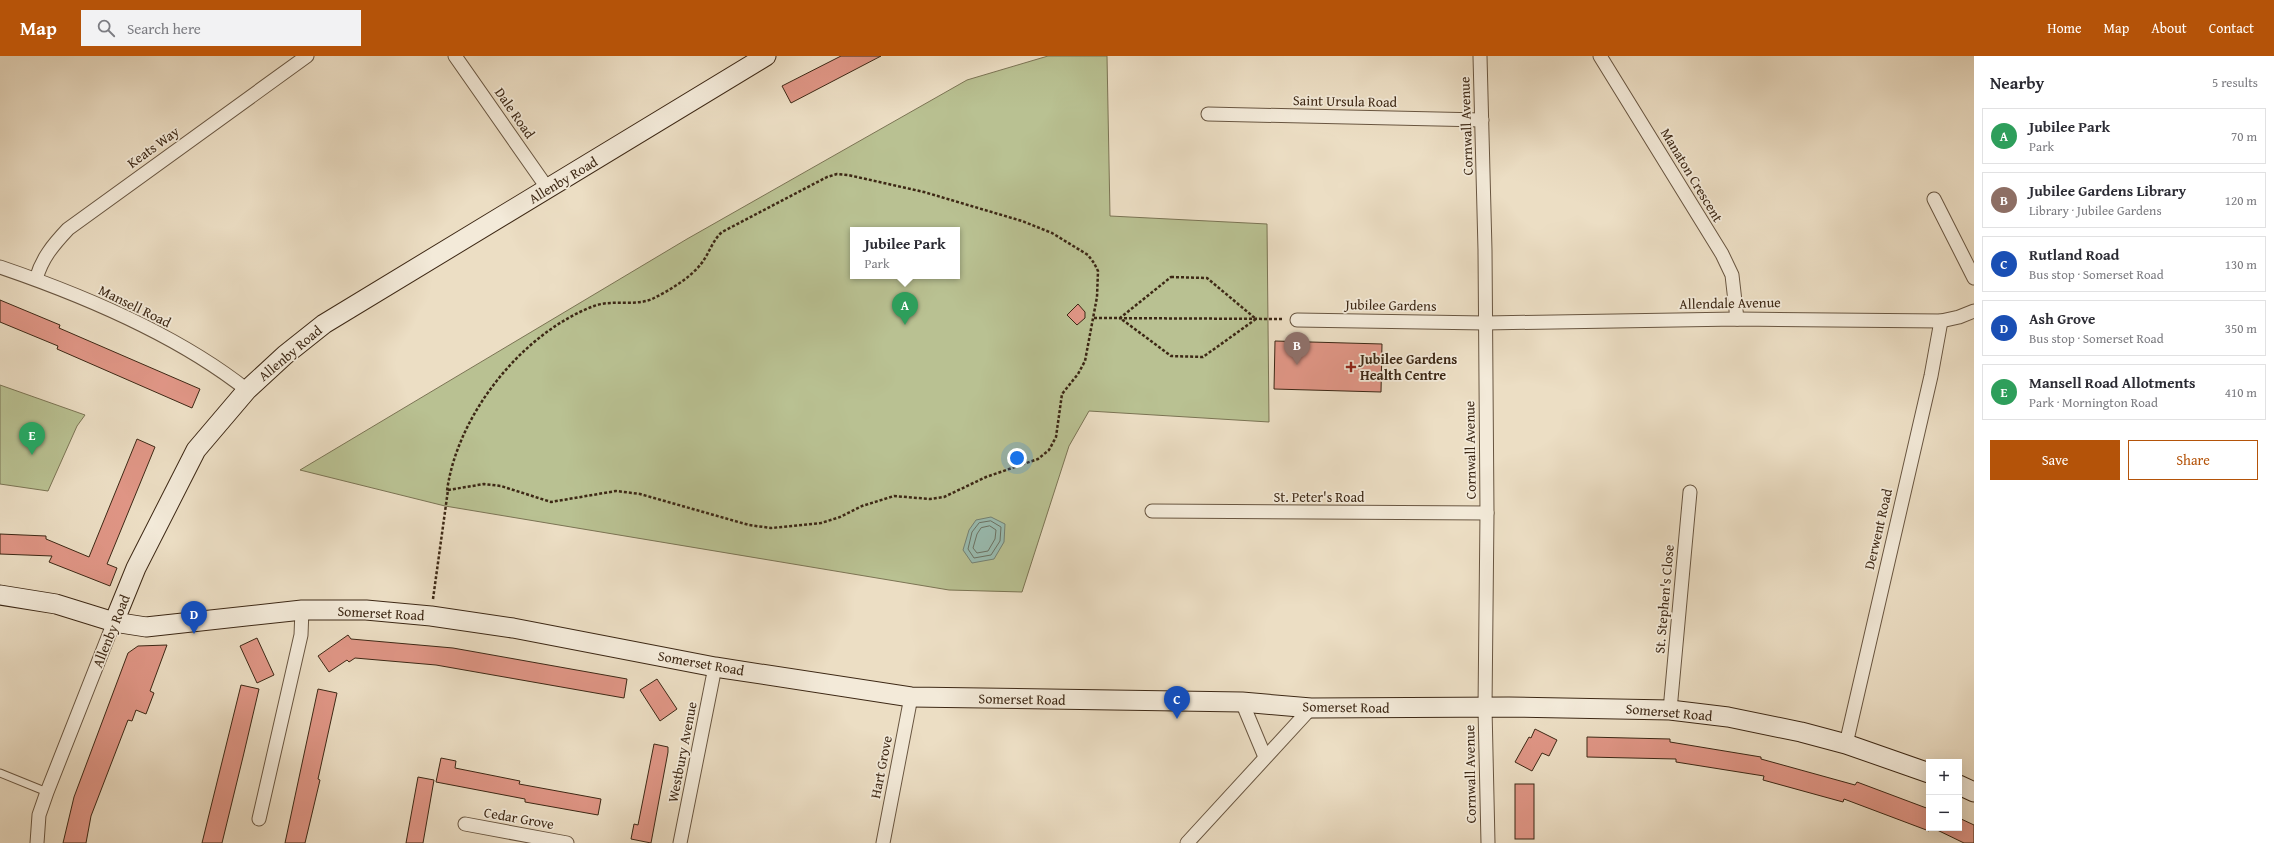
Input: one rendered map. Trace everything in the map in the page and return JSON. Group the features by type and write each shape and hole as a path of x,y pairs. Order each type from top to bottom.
{"street":[{"name":"Keats Way","path":"36,279 40,265 49,249 68,229 307,56"},
{"name":"Dale Road","path":"455,56 548,189"},
{"name":"Allenby Road","path":"36,843 39,815 47,792 136,568 196,450 247,390 285,355 324,324 766,56"},
{"name":"Cornwall Avenue","path":"1480,56 1487,513 1485,708 1488,843"},
{"name":"Manaton Crescent","path":"1600,56 1722,254 1732,275 1738,319"},
{"name":"Saint Ursula Road","path":"1208,114 1482,120"},
{"path":"1934,199 1974,278"},
{"name":"Mansell Road","path":"0,267 36,279 99,306 164,337 228,375 247,390"},
{"name":"Allendale Avenue","path":"1485,323 1738,319 1941,321 1959,317 1974,311"},
{"name":"Jubilee Gardens","path":"1297,320 1485,323"},
{"name":"Derwent Road","path":"1846,744 1931,376 1941,321"},
{"name":"St. Stephen's Close","path":"1670,710 1690,492"},
{"name":"St. Peter's Road","path":"1152,511 1487,513"},
{"name":"Somerset Road","path":"0,595 56,604 114,622 146,627 302,610 366,610 431,616 513,628 715,667 911,697 1242,702 1311,708 1630,708 1670,710 1764,723 1846,744 1926,772"},
{"path":"259,819 301,635 302,610"},
{"name":"Westbury Avenue","path":"680,843 715,667"},
{"name":"Hart Grove","path":"883,843 911,697"},
{"path":"1242,702 1265,756"},
{"path":"1187,843 1265,756 1311,708"},
{"path":"1962,787 1974,792"},
{"name":"Cedar Grove","path":"465,824 567,843"}],"lane":[{"path":"0,774 47,792"}],"path":[{"path":"431,616 447,491 455,453 462,434 482,402 509,367 528,347 547,332 574,316 595,306 609,302 642,302 653,299 693,273 702,263 715,238 722,232 827,177 848,175 924,192 1022,221 1052,233 1088,255 1098,271 1094,318 1085,361 1078,374 1062,394 1056,438 1049,450 1038,459 986,476 944,497 930,499 894,496 862,506 840,517 821,523 771,528 749,525 640,494 610,492 562,502 551,502 501,486 484,484 447,491"},
{"path":"1120,318 1171,277 1207,278 1256,319"},
{"path":"1094,318 1297,320"},
{"path":"1120,318 1171,356 1203,357 1256,319"}],"green space":[{"path":"1048,56 1107,56 1110,216 1267,224 1269,422 1089,411 1069,446 1022,592 949,590 445,506 300,470 687,239 967,80"},
{"path":"0,385 85,415 77,426 48,491 0,484"}],"water":[{"path":"991,517 1005,524 1004,542 994,559 972,563 963,550 969,530 976,520"}],"building":[{"path":"841,56 881,56 791,103 782,86"},
{"path":"0,300 60,325 59,328 200,389 192,408 57,349 58,346 0,322"},
{"path":"1078,304 1085,312 1085,318 1077,325 1067,315"},
{"path":"1275,341 1382,344 1381,392 1274,389"},
{"path":"137,439 155,447 107,564 117,568 110,586 49,562 52,556 0,554 0,534 46,536 46,539 89,557"},
{"path":"348,635 351,639 453,648 627,679 624,698 436,665 355,658 349,662 347,660 329,672 318,656"},
{"path":"257,638 274,675 257,683 240,646"},
{"path":"167,645 150,691 154,693 146,714 136,710 132,721 128,720 91,816 86,843 63,843 74,797 128,653 138,646"},
{"path":"657,679 677,709 660,721 640,690"},
{"path":"241,685 259,689 222,843 202,843"},
{"path":"318,689 337,693 318,779 320,780 305,843 285,843"},
{"path":"1535,729 1557,740 1549,756 1542,753 1532,771 1515,762 1529,737 1531,738"},
{"path":"1587,737 1670,739 1670,742 1761,757 1761,759 1855,785 1857,782 1926,808 1926,830 1844,799 1843,802 1763,780 1764,776 1676,762 1676,759 1587,757"},
{"path":"654,744 668,747 668,752 651,843 631,839 634,824 638,825"},
{"path":"441,758 456,761 455,768 520,781 519,784 601,799 598,815 525,802 525,799 436,782"},
{"path":"418,777 434,780 423,843 406,843"},
{"path":"1515,784 1534,784 1534,839 1515,839"},
{"path":"1962,819 1974,825 1974,843 1964,843 1939,831 1962,831"}],"place":[{"name":"Jubilee Park","path":"905,325"},
{"name":"Jubilee Gardens Library","path":"1297,365"},
{"name":"Jubilee Gardens Health Centre","path":"1351,367"},
{"name":"Mansell Road Allotments","path":"32,455"},
{"name":"Ash Grove","path":"194,634"},
{"name":"Rutland Road","path":"1177,719"}]}
